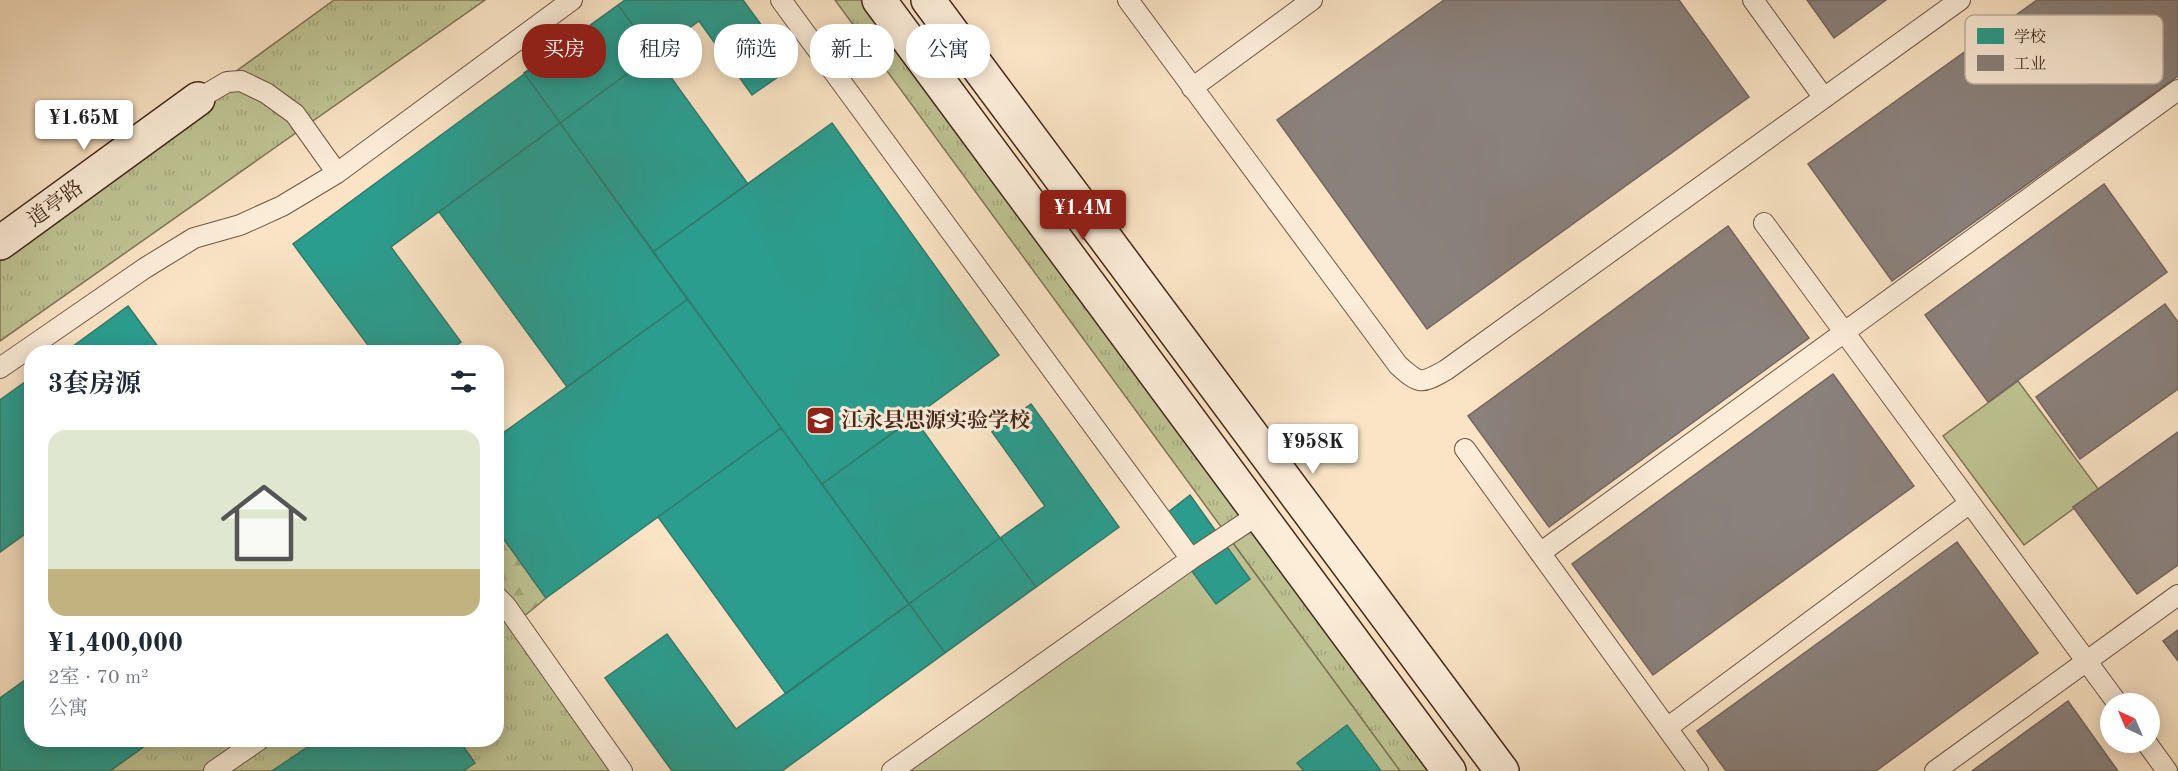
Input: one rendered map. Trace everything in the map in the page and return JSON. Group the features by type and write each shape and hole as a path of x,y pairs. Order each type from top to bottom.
{"main road":[{"path":"879,0 1449,771"},
{"path":"928,0 1502,771"},
{"name":"道亭路","path":"0,243 198,99"},
{"path":"1052,233 1084,209"}],"lane":[{"path":"33,345 144,268 194,238 240,225 282,206 337,173 572,0"},
{"path":"781,0 1191,559"},
{"path":"1128,0 1398,365 1416,381 1425,382 1446,370 1960,0"},
{"path":"1192,88 1312,0"},
{"path":"1753,0 1824,98"},
{"path":"198,99 227,82 241,81 266,93 295,114 337,173"},
{"path":"1540,553 2178,90"},
{"path":"1764,223 2110,693"},
{"path":"0,368 24,351"},
{"path":"1465,449 1698,771"},
{"path":"1667,728 1970,503"},
{"path":"892,771 1258,514"},
{"path":"1935,771 2178,595"},
{"path":"504,604 622,771"},
{"path":"214,771 249,747"},
{"path":"2154,753 2167,771"}],"green space":[{"path":"334,0 485,0 0,341 0,243"},
{"path":"835,0 879,0 906,37 906,78 937,78 1449,771 1400,771 892,78 894,78 894,24 853,24"},
{"path":"2018,381 2099,490 2024,545 1943,436"},
{"path":"1227,535 1400,771 892,771"},
{"path":"504,539 546,598 517,622 504,605"},
{"path":"504,606 622,771 110,771 143,747 240,747 243,751 249,747 504,747"}],"building: 学校":[{"path":"625,0 743,0 761,24 714,24 714,42 699,21 695,24 618,24 618,78 671,78 748,184 653,252 528,78 606,78 606,24 592,24"},
{"path":"618,5 632,24 618,24 618,78 621,78 391,247 461,342 457,345 368,345 293,244 522,76 522,78 606,78 606,24 592,24"},
{"path":"740,78 776,78 752,95"},
{"path":"560,123 688,299 567,387 439,212"},
{"path":"832,123 999,355 822,484 653,252"},
{"path":"688,299 781,428 546,598 504,539 504,432"},
{"path":"128,306 157,345 75,345"},
{"path":"24,383 24,535 0,552 0,400"},
{"path":"1031,404 1119,527 945,653 822,484 914,418 1000,538 1045,506 992,432"},
{"path":"781,428 909,604 786,694 658,517"},
{"path":"1190,495 1250,579 1216,604 1172,544 1167,513"},
{"path":"1000,538 1036,587 782,771 672,771 605,678 667,634 736,729"},
{"path":"24,681 24,747 143,747 110,771 0,771 0,698"},
{"path":"1347,725 1381,771 1304,771 1297,763"},
{"path":"308,747 464,747 475,763 463,771 272,771"}],"building: 工业":[{"path":"1444,0 1679,0 1749,97 1427,329 1277,120"},
{"path":"1807,0 1886,0 1834,38"},
{"path":"2037,0 2178,0 2178,76 1892,281 1808,164 1965,52 1965,84 2163,84 2163,15 2016,15"},
{"path":"2104,184 2167,272 1988,402 1925,315"},
{"path":"1728,226 1809,338 1549,527 1468,416"},
{"path":"2165,304 2178,322 2178,389 2080,459 2036,397"},
{"path":"1833,374 1914,486 1653,675 1572,564"},
{"path":"2178,432 2178,565 2137,594 2073,507"},
{"path":"1957,542 2038,653 1876,771 1726,771 1697,731"},
{"path":"2178,630 2178,661 2163,641"},
{"path":"2068,701 2100,746 2100,753 2105,753 2118,771 1972,771"}],"place":[{"name":"江永县思源实验学校","path":"820,420"}]}
